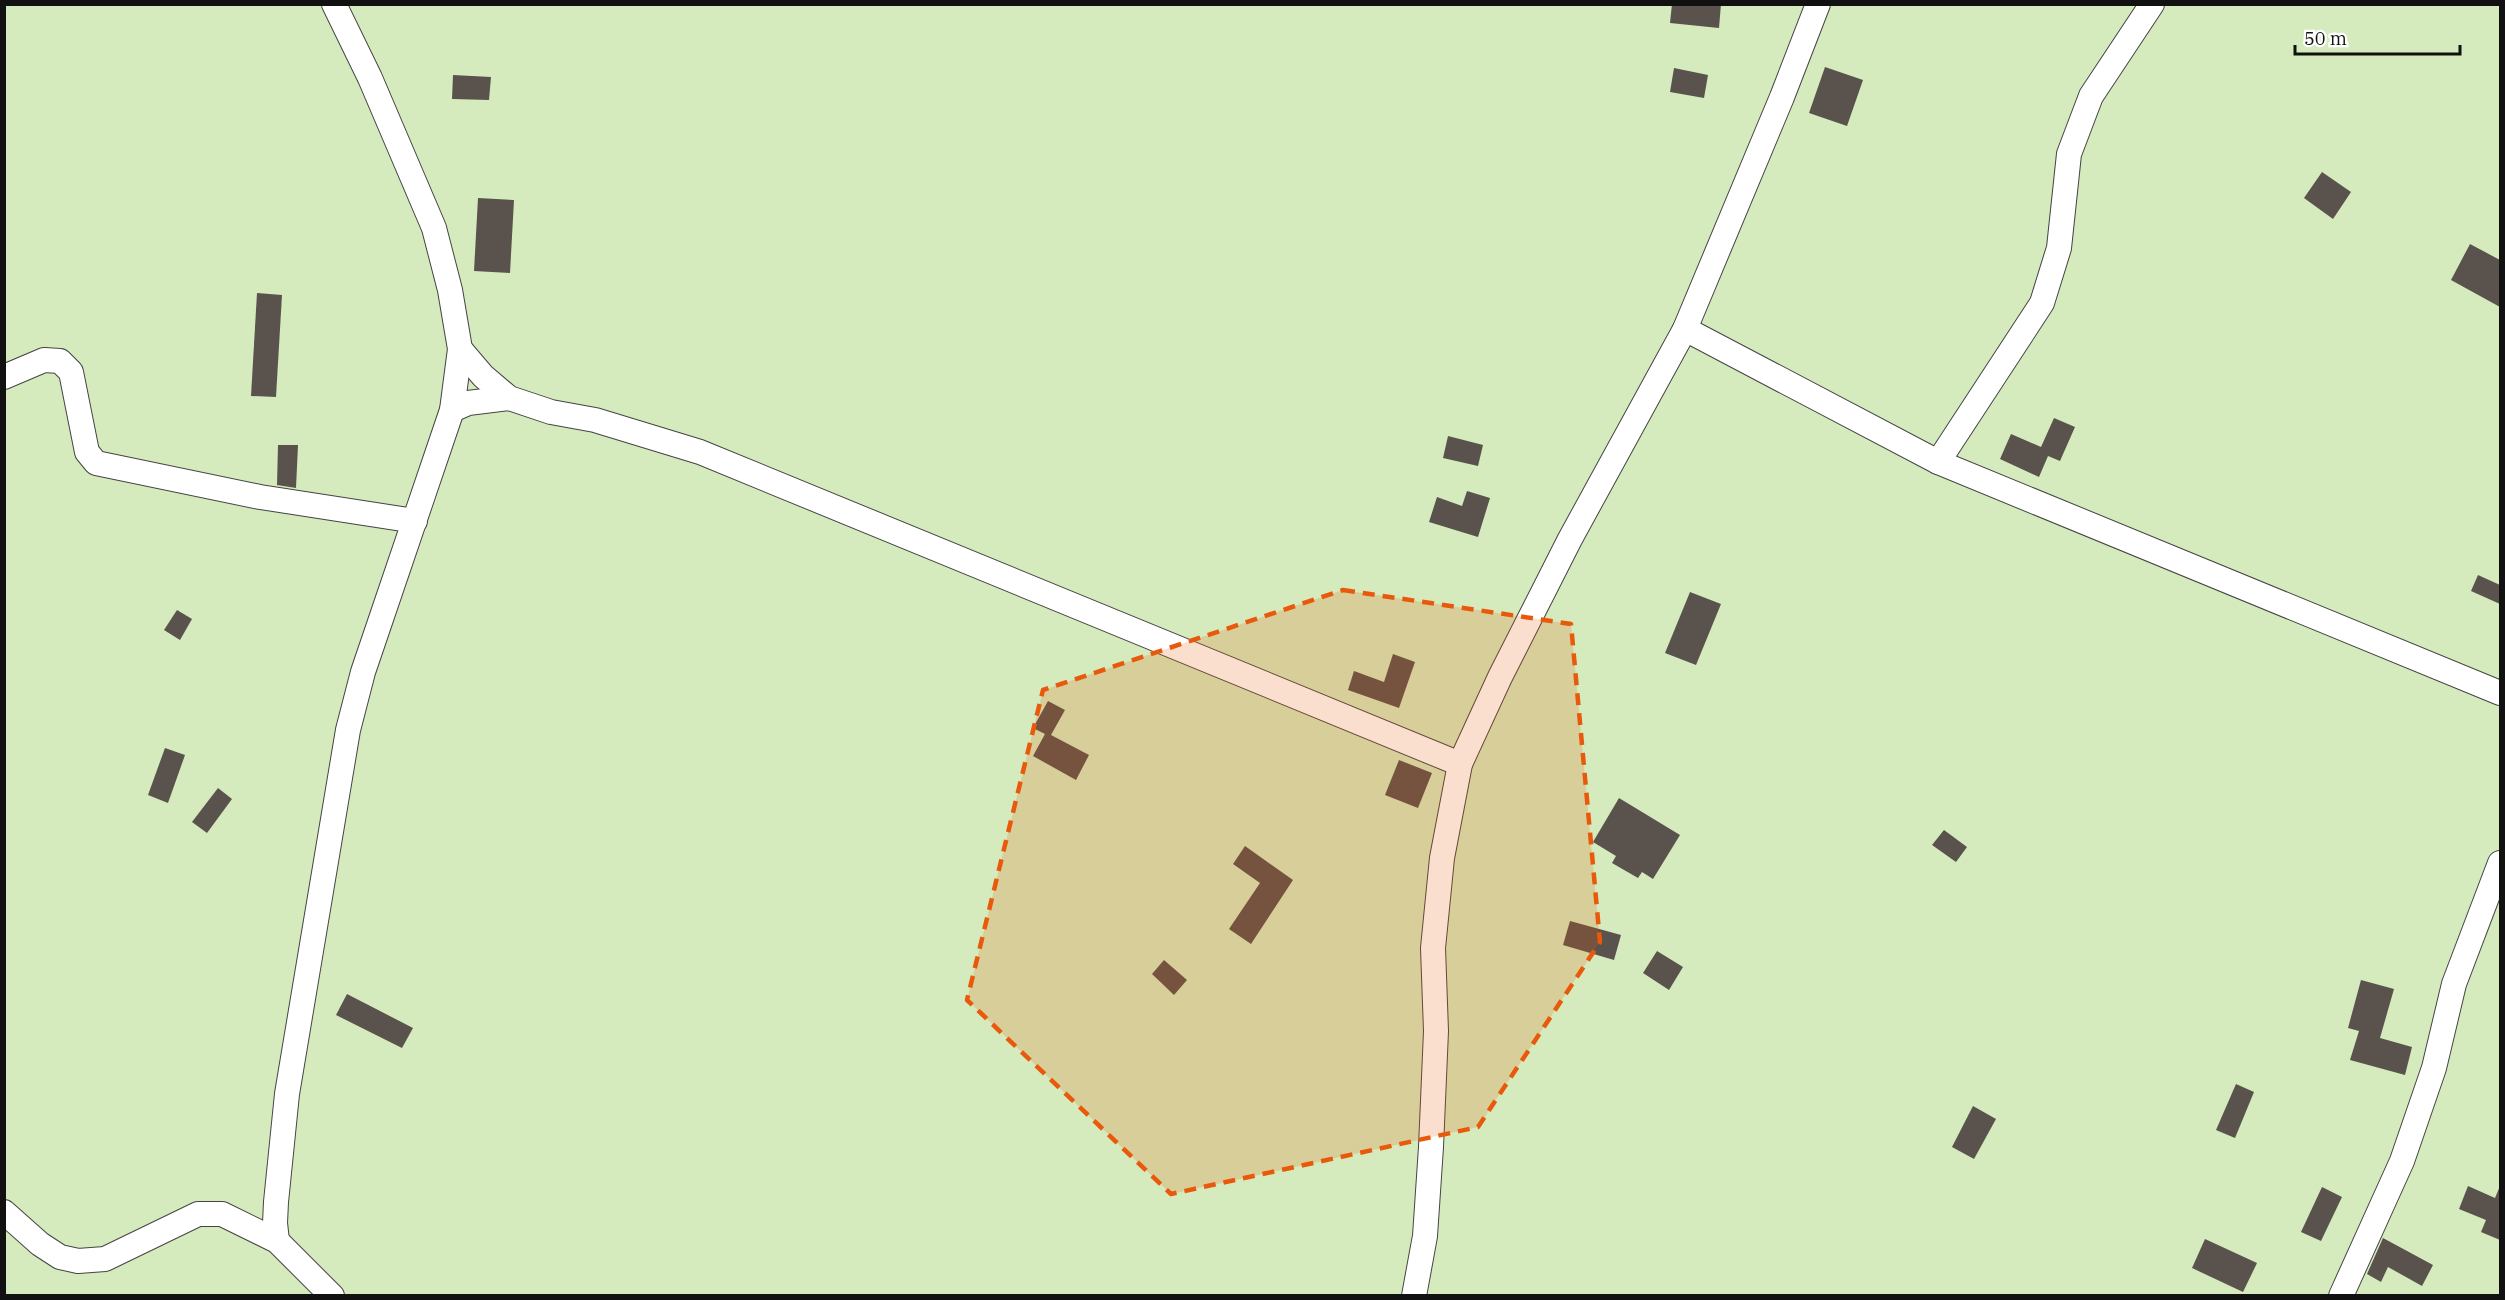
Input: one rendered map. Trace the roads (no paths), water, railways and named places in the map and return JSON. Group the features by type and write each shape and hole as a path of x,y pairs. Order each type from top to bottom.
{"street":[{"path":"277,1241 276,1202 287,1094 348,730 363,672 452,410 460,349 450,290 434,228 370,78 334,4"},
{"path":"1414,1296 1425,1236 1431,1147 1436,1031 1433,948 1442,858 1460,764 1500,677 1570,539 1685,329 1782,97 1818,4"},
{"path":"1938,462 2042,303 2059,248 2069,154 2091,96 2152,4"},
{"path":"1685,329 1938,462 2500,693"},
{"path":"460,349 483,376 509,398 550,412 595,420 700,452 1460,764"},
{"path":"4,377 44,360 60,362 71,372 87,452 96,463 260,497 415,521"},
{"path":"452,410 468,403 509,398"},
{"path":"2341,1296 2402,1161 2434,1068 2454,984 2500,863"},
{"path":"4,1212 40,1244 60,1257 78,1261 105,1259 198,1214 222,1214 277,1241 332,1296"}]}
